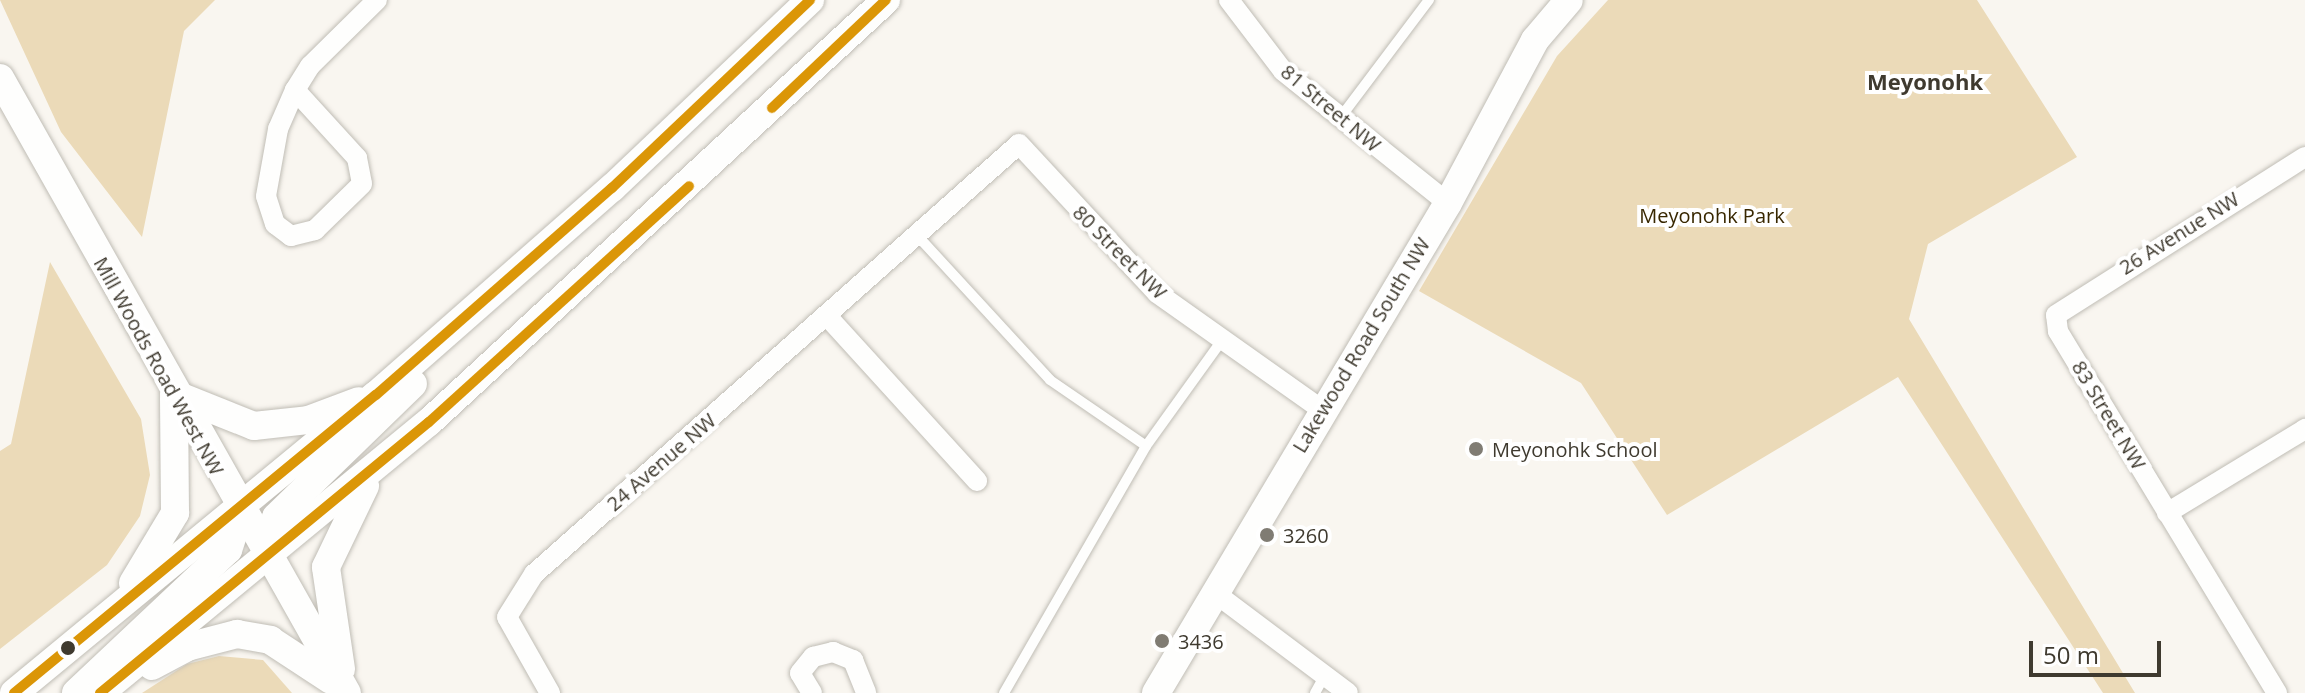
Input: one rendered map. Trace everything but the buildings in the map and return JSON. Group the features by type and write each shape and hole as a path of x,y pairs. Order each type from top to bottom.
{"main road":[{"path":"14,693 241,510 376,395 501,285 810,0"},
{"path":"347,693 326,580 332,547 355,497 429,422 886,0"},
{"name":"Lakewood Road South NW","path":"1156,693 1321,409 1448,203 1535,40 1569,0"},
{"name":"Mill Woods Road West NW","path":"0,78 174,394 347,693"},
{"path":"268,556 276,517 384,415 501,285"},
{"path":"93,629 170,531 179,495 174,394 254,426 308,420 376,395"},
{"path":"100,693 429,422"},
{"path":"76,693 228,550 241,510"},
{"path":"107,693 187,647 237,634 270,640 312,662 347,693"}],"street":[{"path":"295,90 357,158 362,184 315,230 291,236 275,224 266,196 278,129 295,90 322,52 377,0"},
{"name":"81 Street NW","path":"1229,0 1283,71 1448,203"},
{"name":"80 Street NW","path":"1008,149 1019,144 1157,293 1321,409"},
{"name":"24 Avenue NW","path":"550,693 507,617 534,574 827,316 914,232 1008,149"},
{"name":"26 Avenue NW","path":"2056,315 2305,157"},
{"name":"83 Street NW","path":"2056,315 2058,331 2277,693"},
{"path":"827,316 977,481"},
{"path":"2167,513 2305,429"},
{"path":"1215,593 1320,684 1348,693"},
{"path":"812,693 800,673 813,657 833,652 853,660 866,693"}],"lane":[{"path":"1340,118 1429,0"},
{"path":"914,232 1050,380 1146,446"},
{"path":"1004,693 1146,446 1223,339"}],"green space":[{"path":"0,0 215,0 184,31 142,237 61,132"},
{"name":"Meyonohk Park","path":"1608,0 1977,0 2077,157 1928,244 1909,319 2135,693 2103,693 1898,377 1667,515 1581,383 1419,291 1557,56"},
{"path":"50,262 141,419 150,475 140,516 107,565 0,649 0,451 11,444"},
{"path":"219,656 263,660 292,693 142,693 187,664"}],"transit line":[{"path":"14,693 376,395 612,188 810,0"},
{"path":"772,108 886,0"},
{"path":"100,693 429,422 689,186"}],"place":[{"name":"Meyonohk School","path":"1476,449"},
{"name":"3260","path":"1267,535"},
{"name":"3436","path":"1162,641"}],"district":[{"name":"Meyonohk","path":"1925,82"}]}
